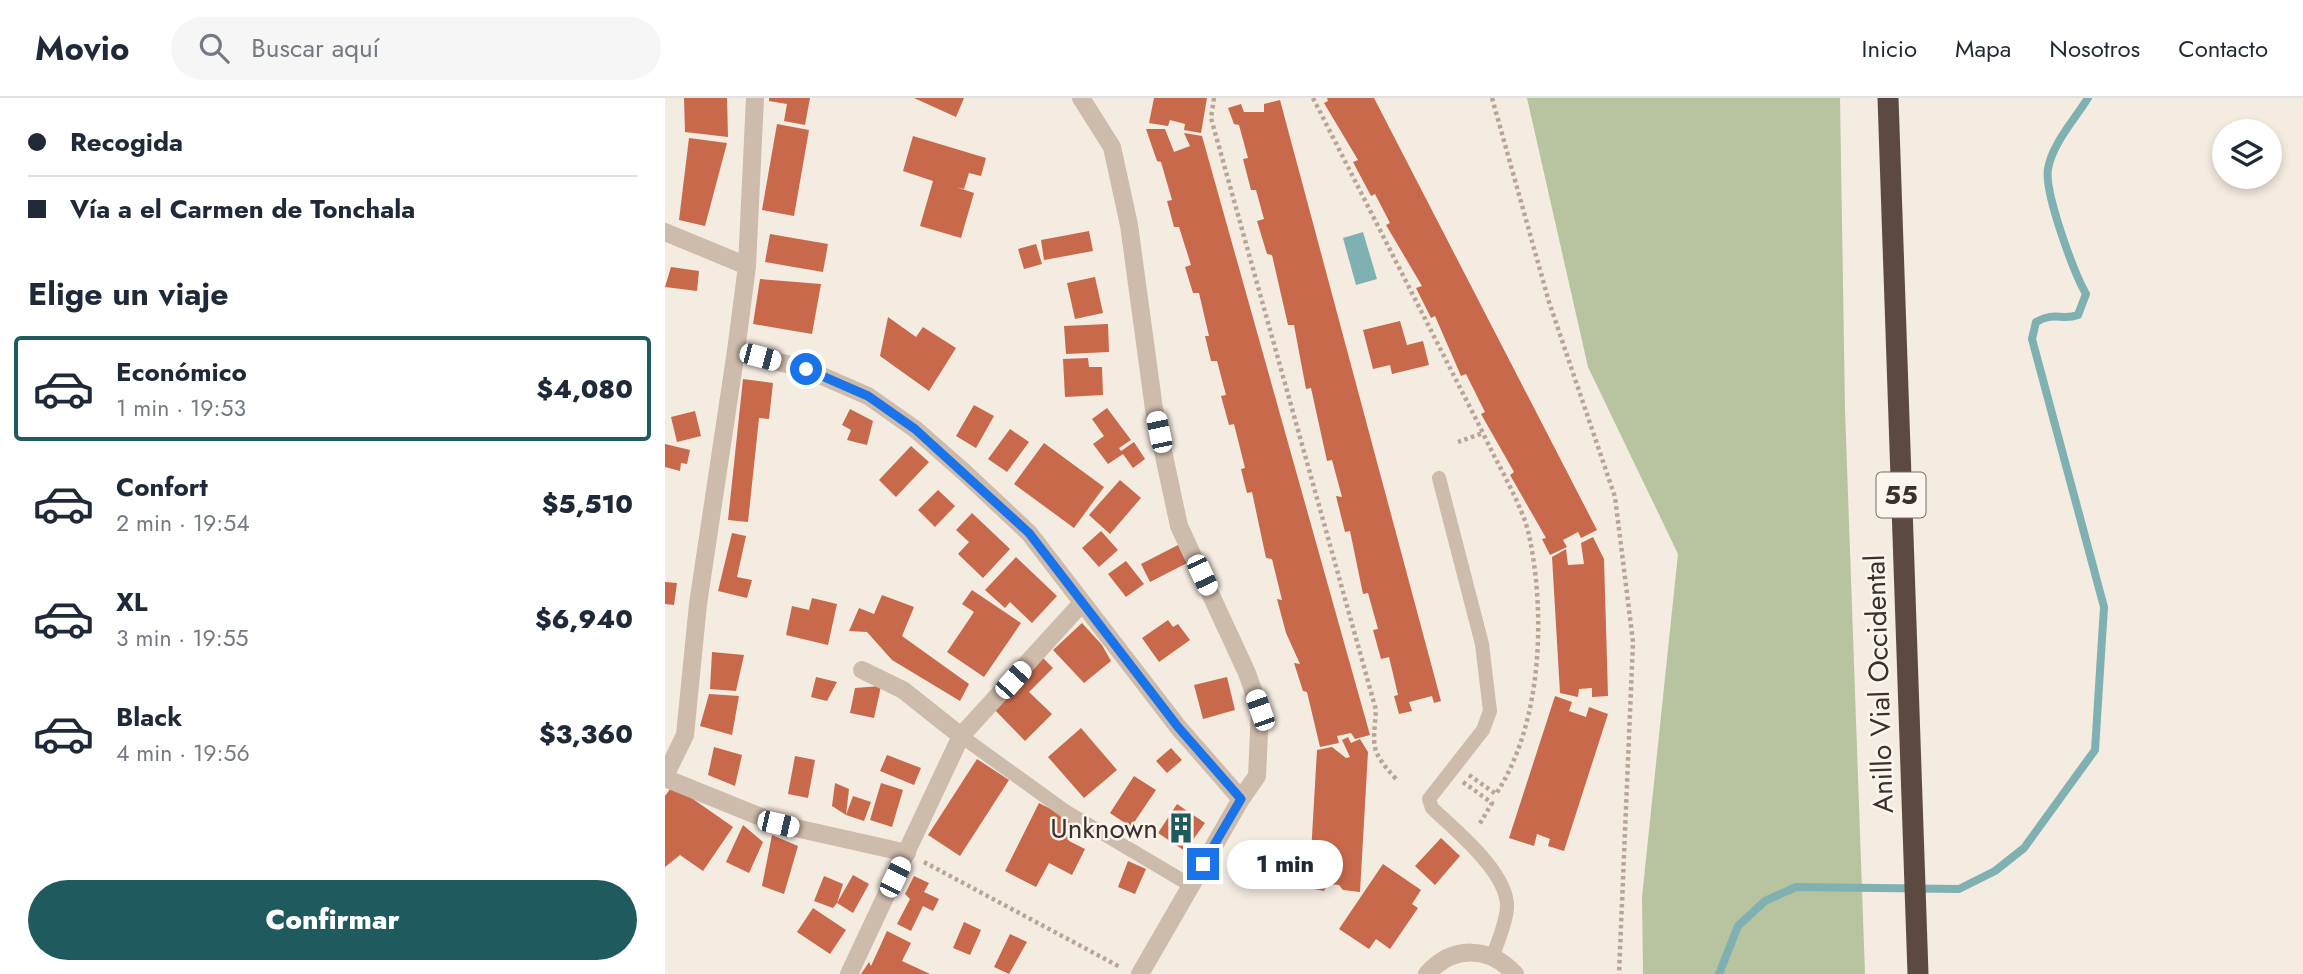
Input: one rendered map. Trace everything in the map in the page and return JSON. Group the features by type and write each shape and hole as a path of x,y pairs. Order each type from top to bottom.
{"highway":[{"name":"Anillo Vial Occidental","path":"1888,98 1918,974"}],"street":[{"path":"755,98 747,266 736,351 698,604 685,735 665,777 778,824 907,853"},
{"path":"1081,98 1112,147 1129,225 1154,409 1179,526 1247,673 1260,710 1257,776 1190,885 1140,974"},
{"path":"665,232 747,266"},
{"path":"736,351 806,369 868,396 915,429 1029,533 1178,727 1241,799"},
{"path":"849,974 961,736 1081,604"},
{"path":"862,670 903,690 961,736"},
{"path":"1427,974 1441,960 1457,953 1475,951 1493,956 1515,974"}],"lane":[{"path":"1439,478 1482,644 1490,711 1483,730 1429,799 1432,808 1469,842 1499,881 1507,905 1493,956"},
{"path":"961,736 1065,811 1190,885"}],"path":[{"path":"1215,98 1211,118 1376,710 1373,747 1377,758 1396,779"},
{"path":"1313,98 1483,433 1529,533 1539,611 1532,704 1507,778 1496,794 1459,768"},
{"path":"1492,98 1549,302 1615,497 1633,642 1619,974"},
{"path":"1458,442 1483,433"},
{"path":"1454,775 1492,803 1469,842"},
{"path":"907,853 1122,968"}],"green space":[{"path":"1527,98 1840,98 1845,410 1865,974 1643,974 1642,897 1678,554 1588,367"}],"water":[{"path":"1363,232 1377,279 1356,285 1343,238"}],"building":[{"path":"684,98 727,98 728,137 685,132"},
{"path":"769,98 810,98 805,125 784,121 787,104 769,101"},
{"path":"914,98 964,98 956,117"},
{"path":"1154,98 1207,98 1201,133 1184,130 1185,124 1170,120 1168,126 1149,123"},
{"path":"1327,98 1374,98 1597,530 1581,538 1578,532 1563,540 1567,547 1550,555 1542,539 1546,538 1510,475 1514,472 1481,414 1485,412 1466,374 1461,376 1435,316 1431,318 1416,288 1422,286 1386,225 1390,223 1375,194 1371,196 1353,162 1358,160 1324,103 1328,101"},
{"path":"1280,100 1441,701 1434,703 1432,696 1409,702 1412,711 1399,714 1394,696 1398,695 1389,657 1381,659 1373,630 1378,629 1368,593 1363,594 1350,531 1345,532 1336,496 1342,497 1332,460 1327,461 1311,388 1306,389 1294,325 1288,325 1272,255 1267,254 1257,221 1264,219 1256,190 1251,190 1243,159 1248,158 1239,125 1234,124 1228,108 1241,104 1244,112 1264,112 1264,104"},
{"path":"777,124 809,130 794,216 762,210"},
{"path":"1146,129 1165,129 1174,152 1190,146 1184,133 1202,136 1370,735 1355,739 1351,733 1337,736 1339,743 1320,747 1307,692 1303,691 1294,663 1300,664 1286,633 1277,599 1282,600 1272,559 1266,558 1252,492 1247,493 1241,469 1245,468 1234,424 1229,425 1221,396 1226,395 1217,361 1211,361 1205,336 1209,336 1199,293 1193,293 1185,267 1191,265 1179,227 1174,227 1167,201 1172,200 1161,162 1157,161"},
{"path":"913,136 986,158 981,176 969,173 964,189 956,187 974,193 961,238 920,226 933,181 903,171"},
{"path":"689,138 727,143 705,226 679,220"},
{"path":"1089,231 1093,251 1044,260 1041,240"},
{"path":"770,234 828,244 823,272 765,262"},
{"path":"1036,244 1042,264 1024,269 1018,249"},
{"path":"671,267 699,271 697,291 665,287"},
{"path":"1095,277 1103,313 1075,319 1067,283"},
{"path":"760,279 821,284 812,334 753,324"},
{"path":"888,317 916,337 923,327 956,348 929,391 880,356"},
{"path":"1400,321 1407,345 1423,341 1429,365 1392,374 1390,365 1373,369 1363,330"},
{"path":"1108,324 1109,352 1066,354 1064,326"},
{"path":"1088,358 1089,367 1102,367 1103,395 1065,397 1063,359"},
{"path":"743,379 773,383 769,419 759,418 748,522 728,520"},
{"path":"974,405 994,416 976,448 956,436"},
{"path":"1107,408 1131,440 1119,448 1121,451 1134,442 1145,459 1133,468 1123,454 1108,464 1093,444 1104,436 1092,419"},
{"path":"850,409 873,421 867,445 847,440 851,430 842,425"},
{"path":"695,411 701,436 677,442 671,417"},
{"path":"1010,429 1029,442 1007,472 988,459"},
{"path":"1044,443 1104,487 1074,528 1014,484"},
{"path":"665,444 690,450 687,464 681,463 680,471 665,467"},
{"path":"911,446 929,462 896,497 879,480"},
{"path":"1120,480 1141,498 1110,534 1089,515"},
{"path":"938,490 955,506 935,527 918,510"},
{"path":"972,513 1010,549 983,578 958,554 969,542 956,530"},
{"path":"1101,531 1118,550 1099,567 1082,548"},
{"path":"732,533 746,536 737,577 752,580 747,598 718,591"},
{"path":"1593,537 1604,559 1608,696 1592,697 1592,688 1579,689 1578,697 1560,693 1552,557 1566,549 1568,565 1584,564 1581,543"},
{"path":"1178,545 1187,563 1150,582 1141,564"},
{"path":"1016,557 1057,596 1032,623 1010,602 1005,608 985,590"},
{"path":"1126,561 1144,584 1126,597 1108,574"},
{"path":"665,582 677,583 674,605 665,604"},
{"path":"972,590 1021,623 984,677 947,652 974,612 962,604"},
{"path":"882,595 914,607 902,636 969,684 960,701 892,660 867,632 849,631 859,608 874,614"},
{"path":"812,598 837,604 828,645 786,635 792,606 809,610"},
{"path":"1168,620 1173,627 1178,624 1190,640 1159,662 1142,638"},
{"path":"1082,623 1102,645 1111,661 1084,683 1053,650"},
{"path":"712,652 744,655 736,691 710,689"},
{"path":"1041,656 1053,668 1029,692 1052,714 1025,741 991,706"},
{"path":"816,677 837,682 827,701 811,697"},
{"path":"1227,677 1235,710 1203,719 1194,685"},
{"path":"881,686 874,718 850,713 855,688"},
{"path":"709,694 739,696 732,735 700,726"},
{"path":"1555,696 1572,702 1569,711 1586,717 1589,707 1608,714 1564,851 1548,846 1550,839 1537,834 1534,846 1509,838"},
{"path":"1081,728 1117,770 1084,798 1048,757"},
{"path":"1348,737 1351,743 1360,739 1368,752 1360,892 1343,890 1339,885 1328,884 1324,891 1309,888 1317,750 1332,747 1346,758 1350,757 1342,740"},
{"path":"714,747 742,755 735,786 708,775"},
{"path":"1171,748 1182,760 1167,773 1156,761"},
{"path":"887,755 921,768 914,785 880,771"},
{"path":"795,756 815,760 808,798 788,794"},
{"path":"977,759 1009,780 960,856 928,835"},
{"path":"1134,776 1156,790 1131,827 1110,813"},
{"path":"835,783 849,789 846,815 832,806"},
{"path":"881,783 903,790 892,827 870,820"},
{"path":"673,785 733,827 703,871 680,855 665,867 665,796"},
{"path":"853,796 871,802 864,821 846,815"},
{"path":"1039,803 1078,823 1069,841 1085,849 1072,875 1049,863 1036,887 1005,871"},
{"name":"Unknown","path":"1177,804 1205,823 1185,851 1158,833"},
{"path":"743,825 763,842 749,873 726,862"},
{"path":"772,835 798,846 784,894 762,886"},
{"path":"1441,838 1460,856 1435,885 1415,866"},
{"path":"1128,861 1146,869 1135,894 1118,887"},
{"path":"1383,864 1421,890 1412,904 1418,908 1390,949 1376,939 1369,949 1339,929"},
{"path":"853,875 869,884 853,913 837,903"},
{"path":"824,876 843,884 833,908 814,901"},
{"path":"914,876 929,883 924,892 939,899 933,911 923,906 911,931 897,924 910,899 905,894"},
{"path":"813,908 846,930 830,954 797,932"},
{"path":"964,922 981,930 970,955 953,948"},
{"path":"887,931 911,943 902,961 930,974 861,974 869,962 871,966"},
{"path":"1010,934 1027,942 1009,974 994,967"}],"waterway":[{"path":"1719,974 1738,926 1765,901 1796,887 1959,889 1995,871 2024,848 2095,750 2104,607 2032,339 2036,322 2048,317 2078,315 2086,294 2074,269 2055,213 2048,169 2059,141 2088,98"}],"place":[{"name":"Unknown","path":"1181,828"}],"route":[{"path":"806,369 868,396 915,429 1029,533 1178,727 1241,799 1203,864"}]}
